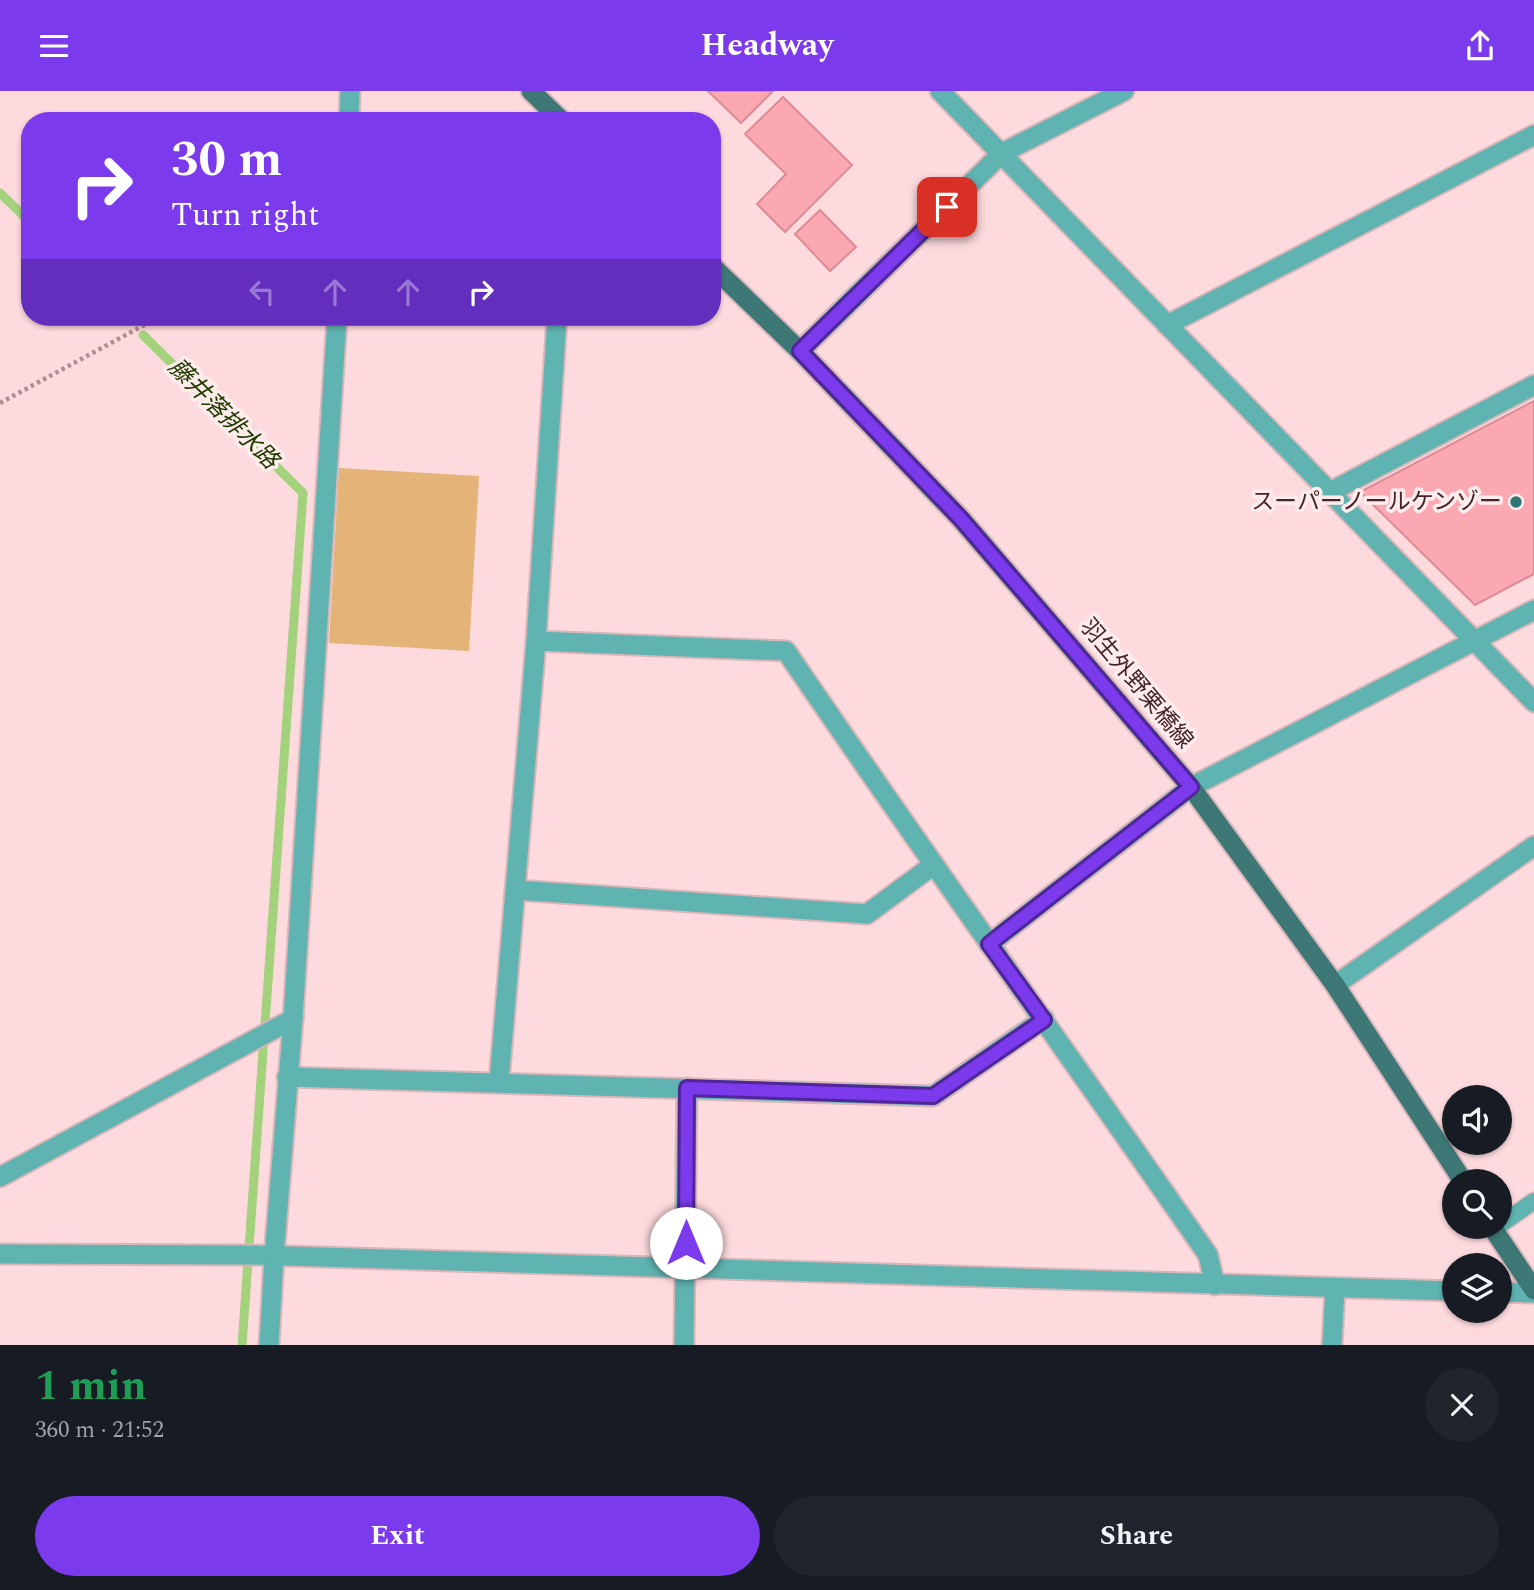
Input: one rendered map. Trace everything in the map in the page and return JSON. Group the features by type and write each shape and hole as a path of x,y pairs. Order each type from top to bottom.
{"main road":[{"path":"531,91 553,112"},
{"name":"羽生外野栗橋線","path":"721,275 800,351 961,519 1191,787 1335,985 1455,1169"},
{"path":"1503,1239 1534,1292"}],"street":[{"path":"349,112 350,91"},
{"path":"940,91 1534,702"},
{"path":"800,351 1002,153 1124,91"},
{"path":"1167,325 1534,135"},
{"path":"269,1345 293,1019 336,326"},
{"path":"499,1082 536,641 556,326"},
{"path":"1330,492 1534,385"},
{"path":"989,944 1191,787 1534,610"},
{"path":"536,641 786,651 932,866 1044,1020 1208,1255 1215,1285"},
{"path":"1335,985 1534,846"},
{"path":"516,890 867,914 932,866"},
{"path":"0,1177 293,1019"},
{"path":"287,1077 933,1096 1044,1020"},
{"path":"684,1345 687,1088"},
{"path":"0,1254 274,1257 1442,1291"},
{"path":"1332,1345 1335,1288"},
{"path":"1512,1292 1534,1292"}],"lane":[{"path":"1512,1216 1534,1201"}],"path":[{"path":"0,403 142,326"}],"shaded area":[{"path":"339,468 479,476 469,651 329,643"}],"building":[{"path":"708,91 773,91 741,123"},
{"path":"783,97 852,165 785,232 757,204 786,174 745,134"},
{"path":"820,210 856,247 830,271 795,234"},
{"path":"1534,401 1534,574 1475,605 1360,492"}],"waterway":[{"name":"藤井落排水路","path":"0,193 21,213"},
{"path":"143,335 303,493 242,1345"}],"place":[{"name":"スーパーノールケンゾー","path":"1516,502"}],"route":[{"path":"686,1243 687,1088 933,1096 1044,1020 989,944 1191,787 961,519 800,351 947,207"}]}
